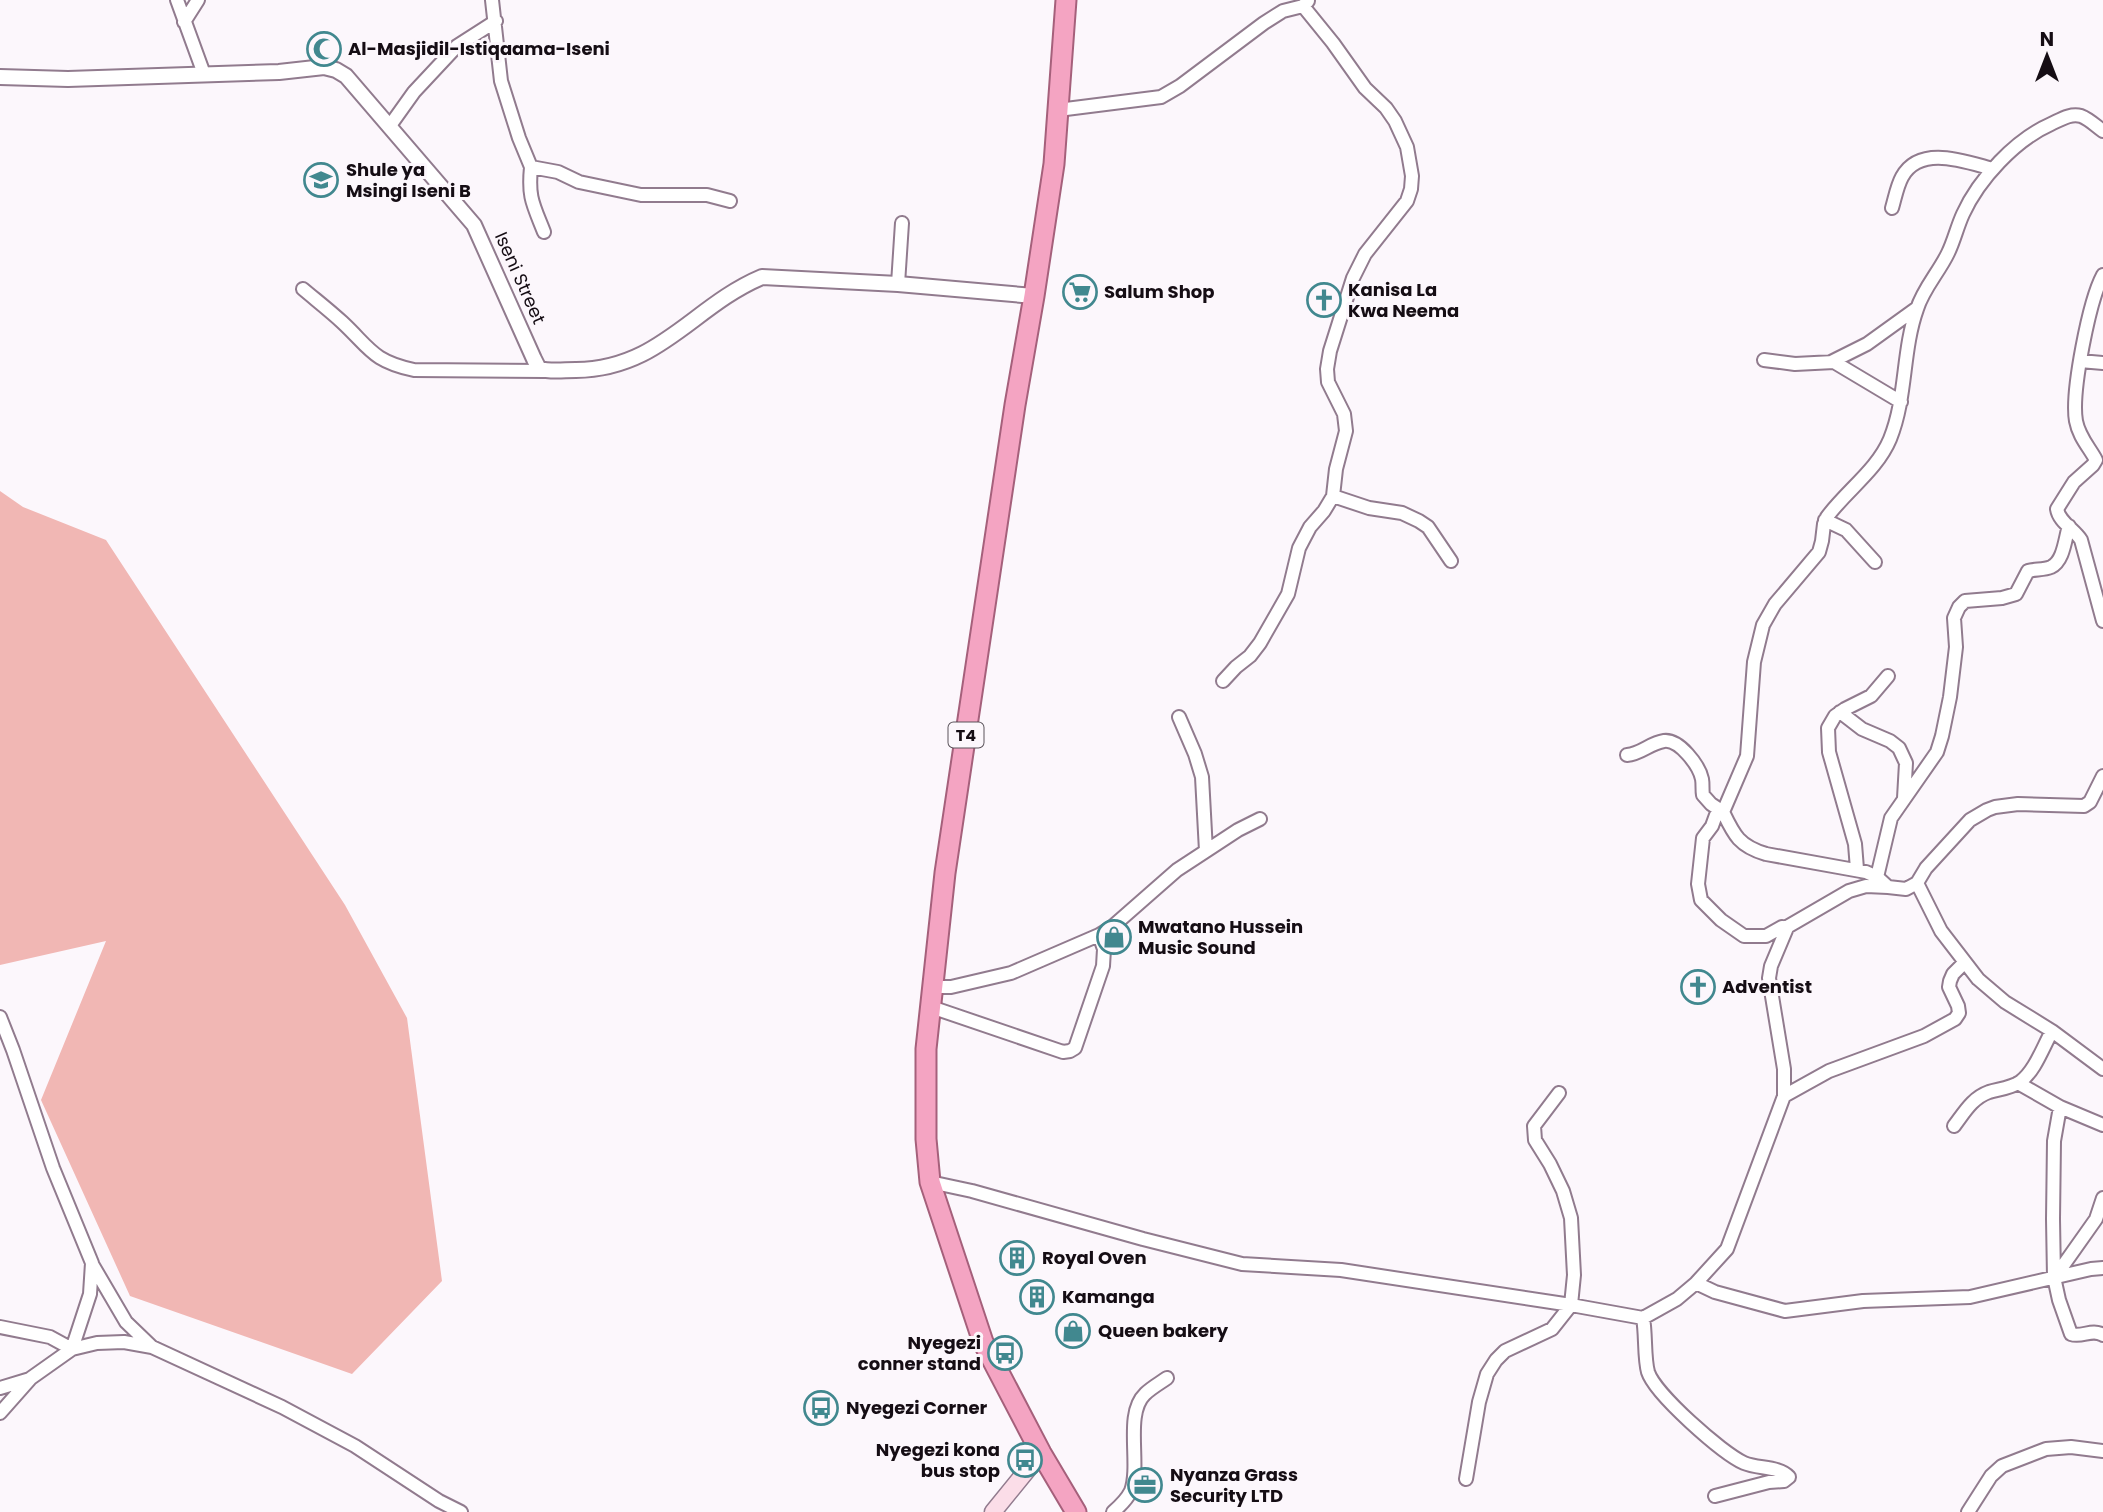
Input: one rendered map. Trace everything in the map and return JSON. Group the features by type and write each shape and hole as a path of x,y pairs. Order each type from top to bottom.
{"highway":[{"name":"T4","path":"1066,0 1054,164 945,873 926,1049 926,1139 930,1182 982,1342 1076,1512"}],"main road":[{"path":"993,1512 1041,1453"}],"street":[{"path":"177,0 204,74"},
{"path":"184,22 198,0"},
{"path":"492,0 501,81 531,167 528,189 544,232"},
{"path":"1058,110 1161,96 1180,86 1283,10 1306,3 1365,88 1386,108 1408,147 1412,176 1407,201 1366,254 1353,278 1330,351 1328,382 1343,414 1346,431 1336,468 1333,496 1310,527 1299,548 1288,594 1260,643 1223,681"},
{"path":"389,127 414,92 457,46 496,20"},
{"name":"Iseni Street","path":"0,77 68,79 279,72 324,67 336,70 346,76 474,225 534,359 539,369 545,371"},
{"path":"2103,131 2082,117 2068,117 2029,136 1993,169 1964,212 1947,255 1917,308 1907,352 1901,402 1896,422 1881,457 1832,510 1825,520 1819,552 1775,604 1763,625 1754,662 1747,756 1723,811 1716,815 1713,826 1703,838 1699,884 1701,900 1721,920 1744,936 1766,936 1849,891 1866,886 1904,890 1917,883 1926,868 1970,820 1982,812 2018,804 2084,806 2090,802 2103,776"},
{"path":"1892,208 1904,174 1920,161 1947,158 1993,169"},
{"path":"531,167 558,172 579,182 641,195 707,195 730,201"},
{"path":"898,285 902,223"},
{"path":"2103,275 2093,299 2080,362 2075,407 2082,439 2096,459 2074,482 2057,509 2059,516 2079,538 2085,552 2103,621"},
{"path":"303,289 343,323 372,353 393,365 414,370 585,370 637,358 668,340 744,285 762,277 1034,296"},
{"path":"1764,360 1795,364 1831,362 1867,344 1917,308"},
{"path":"1831,362 1846,368 1901,402"},
{"path":"2080,362 2103,363"},
{"path":"2087,471 2103,470"},
{"path":"1333,496 1369,508 1402,513 1419,521 1428,527 1451,561"},
{"path":"1825,520 1846,530 1875,562"},
{"path":"1877,877 1891,818 1937,752 1942,736 1956,647 1954,621 1957,609 1965,601 2017,594 2028,571 2048,568 2057,562 2069,526"},
{"path":"1857,869 1855,844 1828,741 1829,725 1840,712 1875,693 1888,676"},
{"path":"1840,712 1862,729 1891,741 1899,748 1906,763 1904,798"},
{"path":"1179,717 1202,777 1206,851"},
{"path":"1627,755 1637,754 1657,743 1671,741 1685,752 1700,771 1703,795 1723,811 1736,837 1750,848 1766,854 1857,869 1877,877 1888,887"},
{"path":"933,987 951,987 1010,973 1099,935 1112,927 1177,870 1238,830 1260,819"},
{"path":"1917,883 1936,922 1978,979 2005,1002 2052,1031 2103,1069"},
{"path":"930,1182 1242,1264 1341,1270 1643,1318 1676,1299 1696,1283 1727,1249 1784,1096 1784,1069 1769,978 1771,966 1787,927"},
{"path":"931,1007 1063,1052 1070,1051 1075,1048 1103,966 1104,949 1099,935"},
{"path":"1784,1096 1829,1072 1924,1036 1955,1018 1959,1013 1949,987 1950,981 1965,962"},
{"path":"0,1017 53,1168 92,1263 126,1322 152,1347"},
{"path":"1954,1126 1970,1104 1980,1096 2018,1083 2035,1063 2052,1031"},
{"path":"2018,1083 2060,1107 2103,1125"},
{"path":"1466,1479 1479,1402 1488,1374 1496,1360 1506,1351 1552,1329 1571,1305 1574,1275 1571,1218 1563,1191 1535,1140 1534,1132 1534,1126 1559,1093"},
{"path":"2060,1107 2054,1141 2054,1277 2071,1334 2076,1336 2091,1331 2103,1335"},
{"path":"2054,1277 2096,1219 2103,1198"},
{"path":"72,1349 90,1294 92,1263"},
{"path":"1696,1283 1715,1292 1785,1311 1863,1301 1970,1297 2103,1268"},
{"path":"1643,1318 1647,1370 1653,1382 1720,1448 1736,1459 1781,1471 1789,1477 1784,1481 1769,1482 1714,1496"},
{"path":"1,1331 50,1337 72,1349"},
{"path":"0,1413 31,1378 72,1349 97,1343 124,1342 152,1347 282,1407 355,1446 439,1501 461,1512"},
{"path":"0,1388 31,1378"},
{"path":"1113,1512 1131,1490 1139,1403 1145,1394 1167,1378"},
{"path":"1968,1512 1991,1476 2002,1466 2046,1448 2071,1447 2103,1451"}],"shaded area":[{"path":"0,491 23,507 106,540 345,905 407,1018 442,1281 352,1374 130,1296 41,1100 106,941 0,965"}],"place":[{"name":"Al-Masjidil-Istiqaama-Iseni","path":"324,49"},
{"name":"Shule ya Msingi Iseni B","path":"321,180"},
{"name":"Salum Shop","path":"1080,292"},
{"name":"Kanisa La Kwa Neema","path":"1324,300"},
{"name":"Mwatano Hussein Music Sound","path":"1114,937"},
{"name":"Adventist","path":"1698,987"},
{"name":"Royal Oven","path":"1017,1258"},
{"name":"Kamanga","path":"1037,1297"},
{"name":"Queen bakery","path":"1073,1331"},
{"name":"Nyegezi conner stand","path":"1005,1353"},
{"name":"Nyegezi Corner","path":"821,1408"},
{"name":"Nyegezi kona bus stop","path":"1025,1460"},
{"name":"Nyanza Grass Security LTD","path":"1145,1485"}]}
